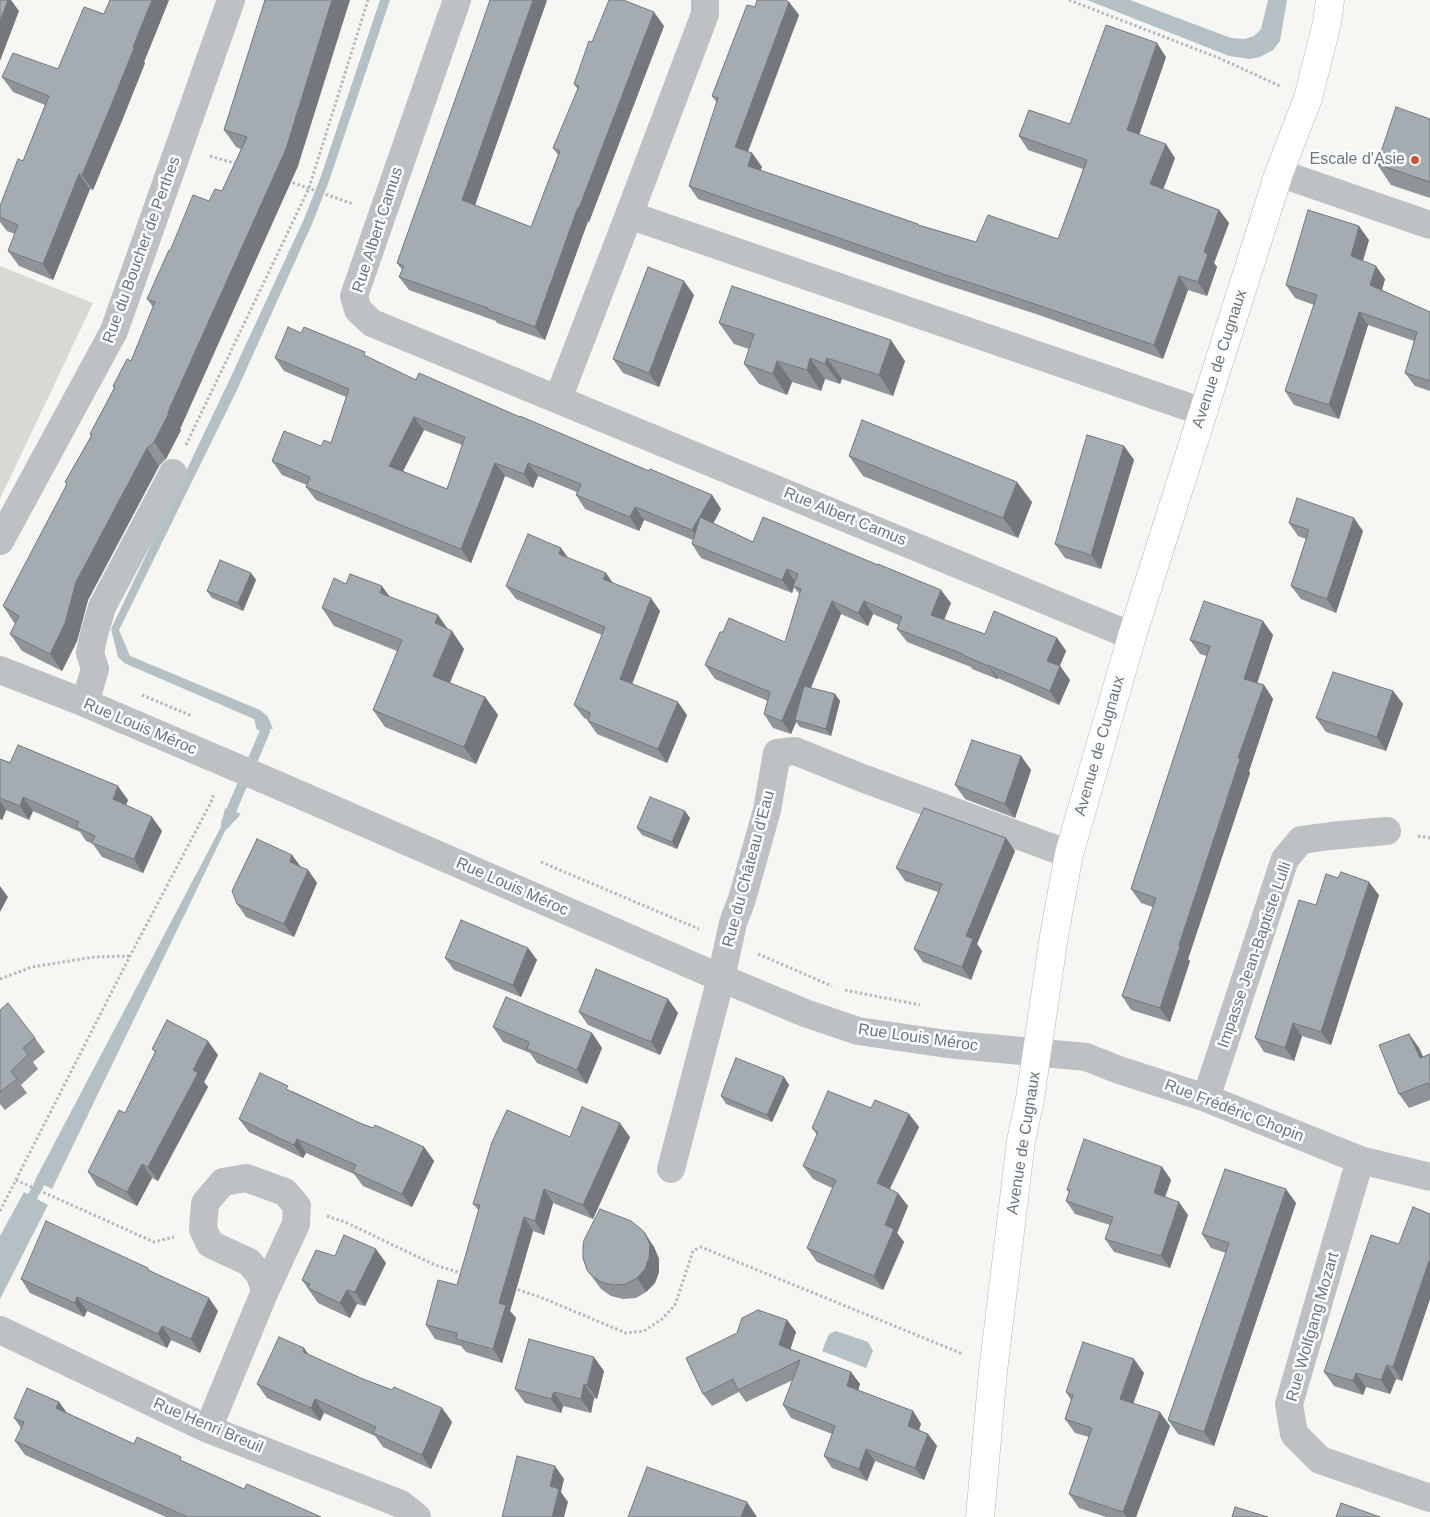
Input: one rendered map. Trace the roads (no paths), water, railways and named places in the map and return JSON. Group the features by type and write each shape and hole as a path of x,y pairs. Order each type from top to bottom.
{"street":[{"name":"Rue du Boucher de Perthes","path":"0,541 114,332 231,0"},
{"name":"Rue Albert Camus","path":"457,0 354,296 358,310 372,323 1132,636"},
{"path":"558,399 705,14 705,0"},
{"name":"Avenue de Cugnaux","path":"980,1517 993,1371 1021,1141 1038,1052 1054,936 1069,854 1132,636 1279,174 1308,98 1327,23 1330,0"},
{"path":"1279,174 1430,225"},
{"path":"629,215 1203,412"},
{"path":"85,703 95,669 90,653 102,607 173,473"},
{"name":"Rue Louis Méroc","path":"0,670 85,703 221,775 275,784 805,1013 858,1031 947,1044 1038,1052"},
{"name":"Rue du Château d'Eau","path":"671,1169 721,978 733,923 742,899 767,810 777,753 795,751 862,778 1069,854"},
{"name":"Impasse Jean-Baptiste Lulli","path":"1206,1098 1285,859 1301,840 1387,831"},
{"name":"Rue Frédéric Chopin","path":"1038,1052 1086,1057 1119,1070 1206,1098 1360,1160 1430,1178"},
{"name":"Rue Wolfgang Mozart","path":"1360,1160 1289,1404 1294,1434 1320,1460 1430,1498"},
{"path":"208,1430 265,1291 296,1224 297,1206 285,1192 246,1178 223,1182 205,1203 203,1230 210,1244 249,1262 260,1275 265,1291"},
{"name":"Rue Henri Breuil","path":"0,1330 208,1430 401,1504 417,1517"}],"waterway":[{"path":"226,823 265,731 262,718"},
{"path":"26,1209 46,1171"}],"place":[{"name":"Escale d'Asie","path":"1415,160"}]}
